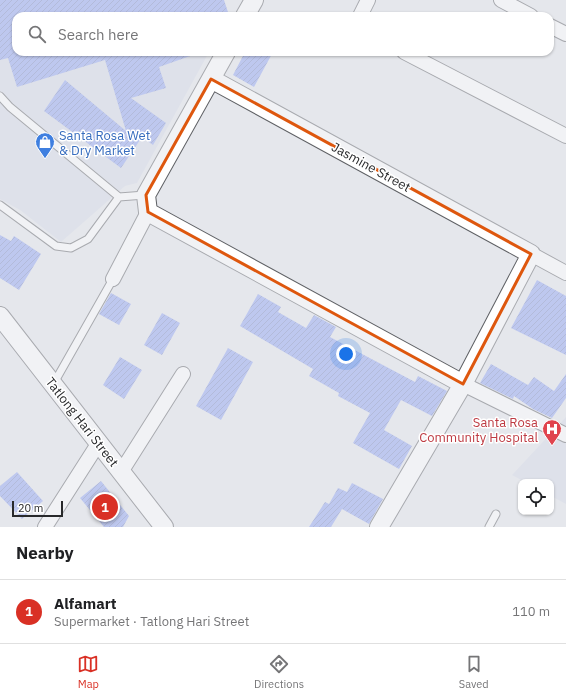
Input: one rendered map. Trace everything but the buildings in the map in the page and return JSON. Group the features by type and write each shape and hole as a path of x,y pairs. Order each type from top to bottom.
{"street":[{"path":"247,12 254,0"},
{"path":"362,12 368,0"},
{"path":"501,0 524,12"},
{"path":"554,28 566,34"},
{"path":"113,279 147,203 224,56"},
{"path":"412,56 566,136"},
{"name":"Jasmine Street","path":"211,79 531,254"},
{"path":"147,203 463,384 566,436"},
{"path":"379,527 463,384 531,254 566,273"},
{"name":"Tatlong Hari Street","path":"2,324 53,385 164,527"},
{"path":"121,472 183,374"},
{"path":"45,527 98,444"}],"lane":[{"path":"0,96 10,107 119,197 147,203"},
{"path":"0,205 56,246 71,248 88,239 119,197"},
{"path":"53,385 113,279"},
{"path":"489,527 496,514"}],"highlighted area":[{"path":"211,79 531,254 463,384 148,212 146,195"}],"shaded area":[{"path":"0,0 12,12 12,56 207,56 137,183 125,186 61,242 20,210 0,199"},
{"name":"Santa Rosa Community Hospital","path":"566,417 566,504 554,498 554,479 519,479 512,475"}],"place":[{"name":"Santa Rosa Wet & Dry Market","path":"45,159"},
{"name":"Santa Rosa Community Hospital","path":"552,446"},
{"name":"Alfamart","path":"105,507"}]}
